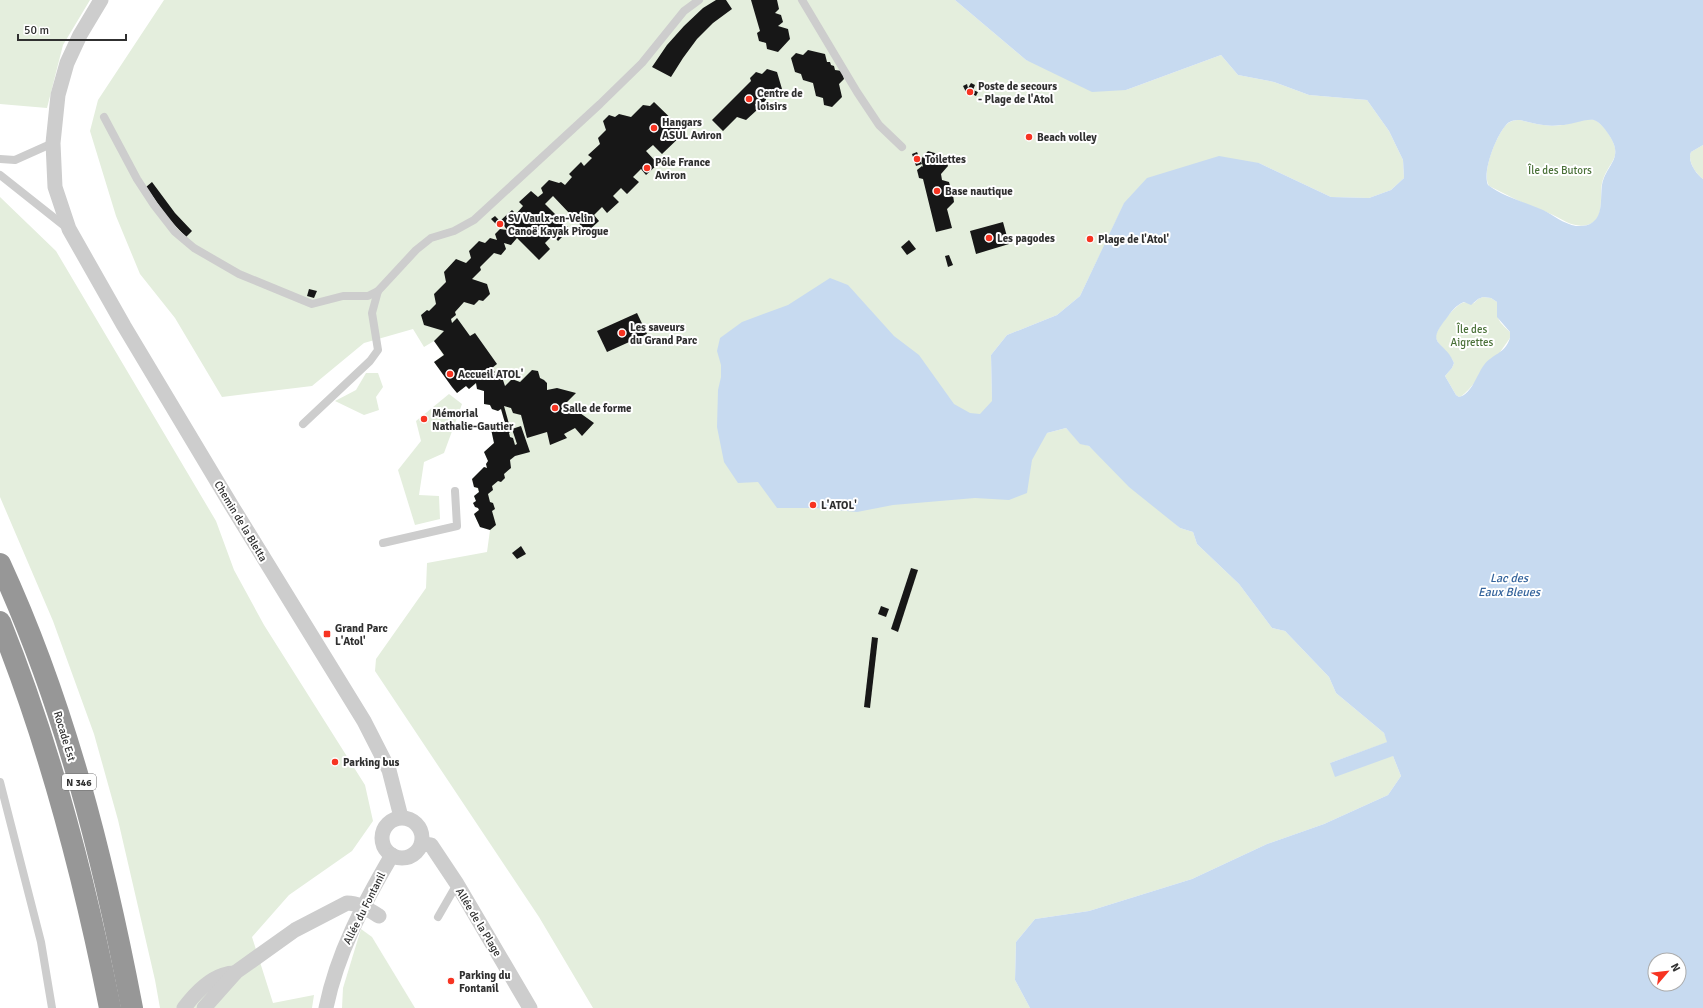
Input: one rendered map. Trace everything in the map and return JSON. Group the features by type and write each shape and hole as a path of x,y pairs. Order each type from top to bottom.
{"highway":[{"name":"Rocade Est","path":"0,564 29,634 51,693 72,759 98,850 132,1008"},
{"name":"Rocade Est","path":"0,622 32,707 63,808 110,1008"}],"street":[{"name":"Chemin de la Bletta","path":"101,0 80,35 67,63 58,95 53,143 55,187 69,229 124,326 233,508 364,721 389,770 401,817"},
{"path":"401,817 408,818 419,825 422,831 422,844 415,854 410,857 397,857 392,855 384,845 383,833 390,822 401,817"},
{"name":"Allée de la Plage","path":"422,844 431,845 530,1008"},
{"name":"Allée du Fontanil","path":"326,1008 347,940 362,906 392,855"},
{"path":"204,1008 236,972 295,930 347,902 362,906 379,916"},
{"path":"184,1008 189,1001 211,982 222,975 236,972"}],"lane":[{"path":"104,117 137,179 154,205 175,232 194,248 239,274 312,304 343,296 368,296 378,291 416,250 431,238 454,232 480,215 642,63 684,11 699,0"},
{"path":"802,0 861,99 879,125 902,147"},
{"path":"0,159 15,160 53,143"},
{"path":"0,176 69,229"},
{"path":"303,424 370,361 378,350 372,313 378,291"},
{"path":"383,543 457,526 455,490"},
{"path":"0,782 41,942 52,1008"},
{"path":"438,917 456,884"}],"green space":[{"path":"0,0 90,0 63,45 47,108 0,104"},
{"name":"L'ATOL'","path":"164,0 955,0 1026,60 1126,90 1221,55 1238,75 1274,82 1309,95 1367,100 1389,131 1403,160 1404,178 1391,190 1369,198 1331,197 1259,163 1124,204 1080,296 1057,315 1007,335 991,355 992,400 1047,433 1066,428 1080,443 1089,446 1180,528 1193,532 1197,544 1239,584 1272,628 1285,631 1329,677 1336,693 1384,733 1388,742 1330,763 1393,756 1401,776 1388,795 1324,824 1267,844 1192,879 1089,911 1035,919 1016,942 1015,980 1030,1008 593,1008 539,917 375,671 376,659 426,588 427,563 487,552 490,530 480,527 474,514 479,510 473,503 476,501 474,496 479,492 477,488 474,487 472,479 484,467 487,468 486,464 488,461 484,452 494,443 491,429 499,422 505,423 501,409 498,411 492,409 490,405 484,404 484,391 477,389 476,384 469,389 466,386 457,393 434,362 443,355 434,341 424,347 413,329 364,343 312,386 222,397 175,318 140,274 116,216 90,131 98,100"},
{"name":"Île des Butors","path":"1591,119 1599,123 1607,131 1613,142 1615,154 1602,183 1599,214 1593,223 1582,226 1573,224 1521,202 1489,186 1487,180 1488,164 1498,137 1508,124 1512,121 1520,120 1551,126"},
{"path":"1703,145 1703,179 1693,167 1690,156 1691,152"},
{"path":"0,197 56,251 216,521 234,570 264,625 365,785 373,821 352,851 289,895 252,937 273,1003 314,995 312,1008 160,1008 155,980 118,820 94,734 53,621 0,497"},
{"name":"Île des Aigrettes","path":"1483,297 1491,298 1497,302 1497,312 1500,322 1510,332 1510,338 1472,386 1459,397 1456,395 1445,376 1452,368 1454,363 1437,341 1436,334 1441,324 1459,305 1463,302 1474,303"},
{"path":"366,373 378,373 383,387 376,397 379,410 364,415 335,401 356,390"},
{"path":"449,394 462,404 444,453 424,462 419,495 439,496 440,519 415,525 398,470 421,441 416,421"},
{"path":"361,929 372,937 415,1008 342,1008 343,988"}],"water":[{"name":"Lac des Eaux Bleues","path":"955,0 1703,0 1703,145 1691,152 1690,159 1693,167 1703,179 1703,1008 1030,1008 1015,980 1016,942 1035,919 1089,911 1192,879 1267,844 1324,824 1388,795 1401,776 1393,756 1335,777 1330,763 1387,742 1384,733 1336,693 1329,677 1285,631 1272,628 1239,584 1197,544 1193,532 1180,528 1129,487 1089,446 1080,444 1066,428 1047,433 1032,460 1027,493 1009,500 975,498 893,505 857,512 816,508 777,508 758,482 738,483 724,462 717,427 718,390 721,377 721,365 717,351 720,338 742,322 788,305 830,278 848,285 894,336 919,355 954,404 970,413 980,414 992,401 991,355 1007,335 1057,315 1080,296 1124,203 1147,178 1219,156 1259,163 1331,197 1369,198 1391,190 1404,178 1403,160 1389,131 1367,100 1309,95 1274,82 1238,75 1221,55 1126,90 1092,92 1026,60","holes":["1520,120 1551,126 1594,120 1601,124 1613,143 1615,156 1602,185 1598,217 1590,224 1585,226 1576,226 1567,223 1543,210 1508,196 1488,185 1488,163 1494,145 1502,130 1506,125 1514,121","1483,297 1491,298 1497,302 1497,317 1510,332 1510,338 1502,351 1487,361 1471,388 1464,395 1459,397 1456,395 1445,376 1452,368 1454,363 1446,350 1436,339 1437,334 1456,307 1464,302 1471,305"]}],"building":[{"path":"716,0 726,0 732,9 713,23 697,39 671,77 652,67 667,45 684,26 703,8"},
{"path":"751,0 777,0 779,9 775,13 781,15 783,22 778,26 788,29 790,39 778,52 767,49 766,43 759,41 757,33 760,31"},
{"path":"808,50 825,54 827,62 830,62 831,65 834,66 835,70 842,71 844,79 839,84 842,97 832,107 824,105 823,98 816,96 813,83 803,80 801,74 795,72 791,58 796,53 803,55"},
{"name":"Centre de loisirs","path":"767,69 777,72 782,89 774,97 765,95 766,100 761,106 755,104 757,110 746,120 737,117 723,131 712,120 751,81 750,78 756,72 762,74"},
{"name":"Poste de secours - Plage de l'Atol","path":"971,83 975,85 973,90 978,92 976,96 972,94 968,96 963,86 967,84 968,88"},
{"path":"654,102 685,132 662,154 653,145 646,151 658,164 646,175 641,169 633,177 639,182 627,194 621,188 613,196 619,202 607,213 602,207 594,215 599,221 587,232 553,196 545,204 570,229 558,241 553,235 545,243 550,249 539,260 517,238 511,245 504,243 506,249 501,255 494,253 480,267 481,270 472,279 487,284 490,294 483,301 479,300 474,305 464,302 455,312 456,315 451,319 452,323 457,318 470,336 475,333 497,364 492,368 495,372 493,374 502,377 505,386 512,379 520,382 532,370 538,371 540,378 547,383 547,390 557,388 576,393 566,403 594,423 582,436 575,428 564,434 567,438 550,445 547,432 527,438 521,415 513,413 511,408 504,406 511,431 509,433 510,437 513,438 515,445 517,444 512,429 521,426 530,452 515,456 510,460 511,468 504,474 505,478 501,482 498,481 492,486 493,490 488,494 490,502 493,503 495,509 492,511 496,525 490,530 480,527 474,514 479,510 473,503 476,501 474,496 479,492 478,488 474,487 472,479 484,467 487,468 486,464 488,461 484,452 494,443 491,429 499,422 505,423 501,409 498,411 492,409 490,405 484,404 484,391 477,389 476,383 469,389 466,386 457,393 452,387 434,362 444,355 434,341 444,331 424,325 421,315 427,310 429,311 436,304 434,294 446,282 444,272 456,259 466,263 471,258 469,251 479,241 485,243 490,238 497,240 495,234 500,229 507,230 503,224 500,228 491,219 495,216 500,221 512,210 516,214 523,206 519,202 531,191 538,197 543,193 541,188 549,180 559,183 561,182 565,185 572,177 569,174 581,162 584,166 592,158 588,155 600,144 598,138 606,130 603,121 609,115 615,117 619,114 631,117 643,105 650,106"},
{"name":"Base nautique","path":"928,151 945,156 948,166 941,174 942,180 949,182 951,189 946,193 953,195 954,202 947,209 952,228 936,232 923,179 919,178 917,170 922,166 923,167 921,159"},
{"name":"Toilettes","path":"917,152 922,164 916,166 912,154"},
{"path":"152,182 175,213 192,231 186,237 168,218 146,187"},
{"name":"Les pagodes","path":"1003,222 1009,244 976,254 970,231"},
{"path":"909,240 916,249 907,255 901,247"},
{"path":"949,255 953,265 948,267 945,256"},
{"path":"309,289 317,291 314,298 307,296"},
{"name":"Les saveurs du Grand Parc","path":"637,313 647,334 607,352 597,331"},
{"path":"521,546 526,554 517,559 512,553"},
{"path":"911,568 918,570 898,632 891,629"},
{"path":"881,606 889,609 886,617 878,614"},
{"path":"872,637 878,638 870,708 864,707"}],"place":[{"name":"Poste de secours - Plage de l'Atol","path":"970,92"},
{"name":"Centre de loisirs","path":"749,99"},
{"name":"Hangars ASUL Aviron","path":"654,128"},
{"name":"Beach volley","path":"1029,137"},
{"name":"Toilettes","path":"917,159"},
{"name":"Pôle France Aviron","path":"647,168"},
{"name":"Base nautique","path":"937,191"},
{"name":"SV Vaulx-en-Velin Canoë Kayak Pirogue","path":"500,224"},
{"name":"Les pagodes","path":"989,238"},
{"name":"Plage de l'Atol'","path":"1090,239"},
{"name":"Les saveurs du Grand Parc","path":"622,333"},
{"name":"Accueil ATOL'","path":"450,374"},
{"name":"Salle de forme","path":"555,408"},
{"name":"Mémorial Nathalie-Gautier","path":"424,419"},
{"name":"L'ATOL'","path":"813,505"},
{"name":"Grand Parc L'Atol'","path":"327,634"},
{"name":"Parking bus","path":"335,762"},
{"name":"Parking du Fontanil","path":"451,981"}]}
